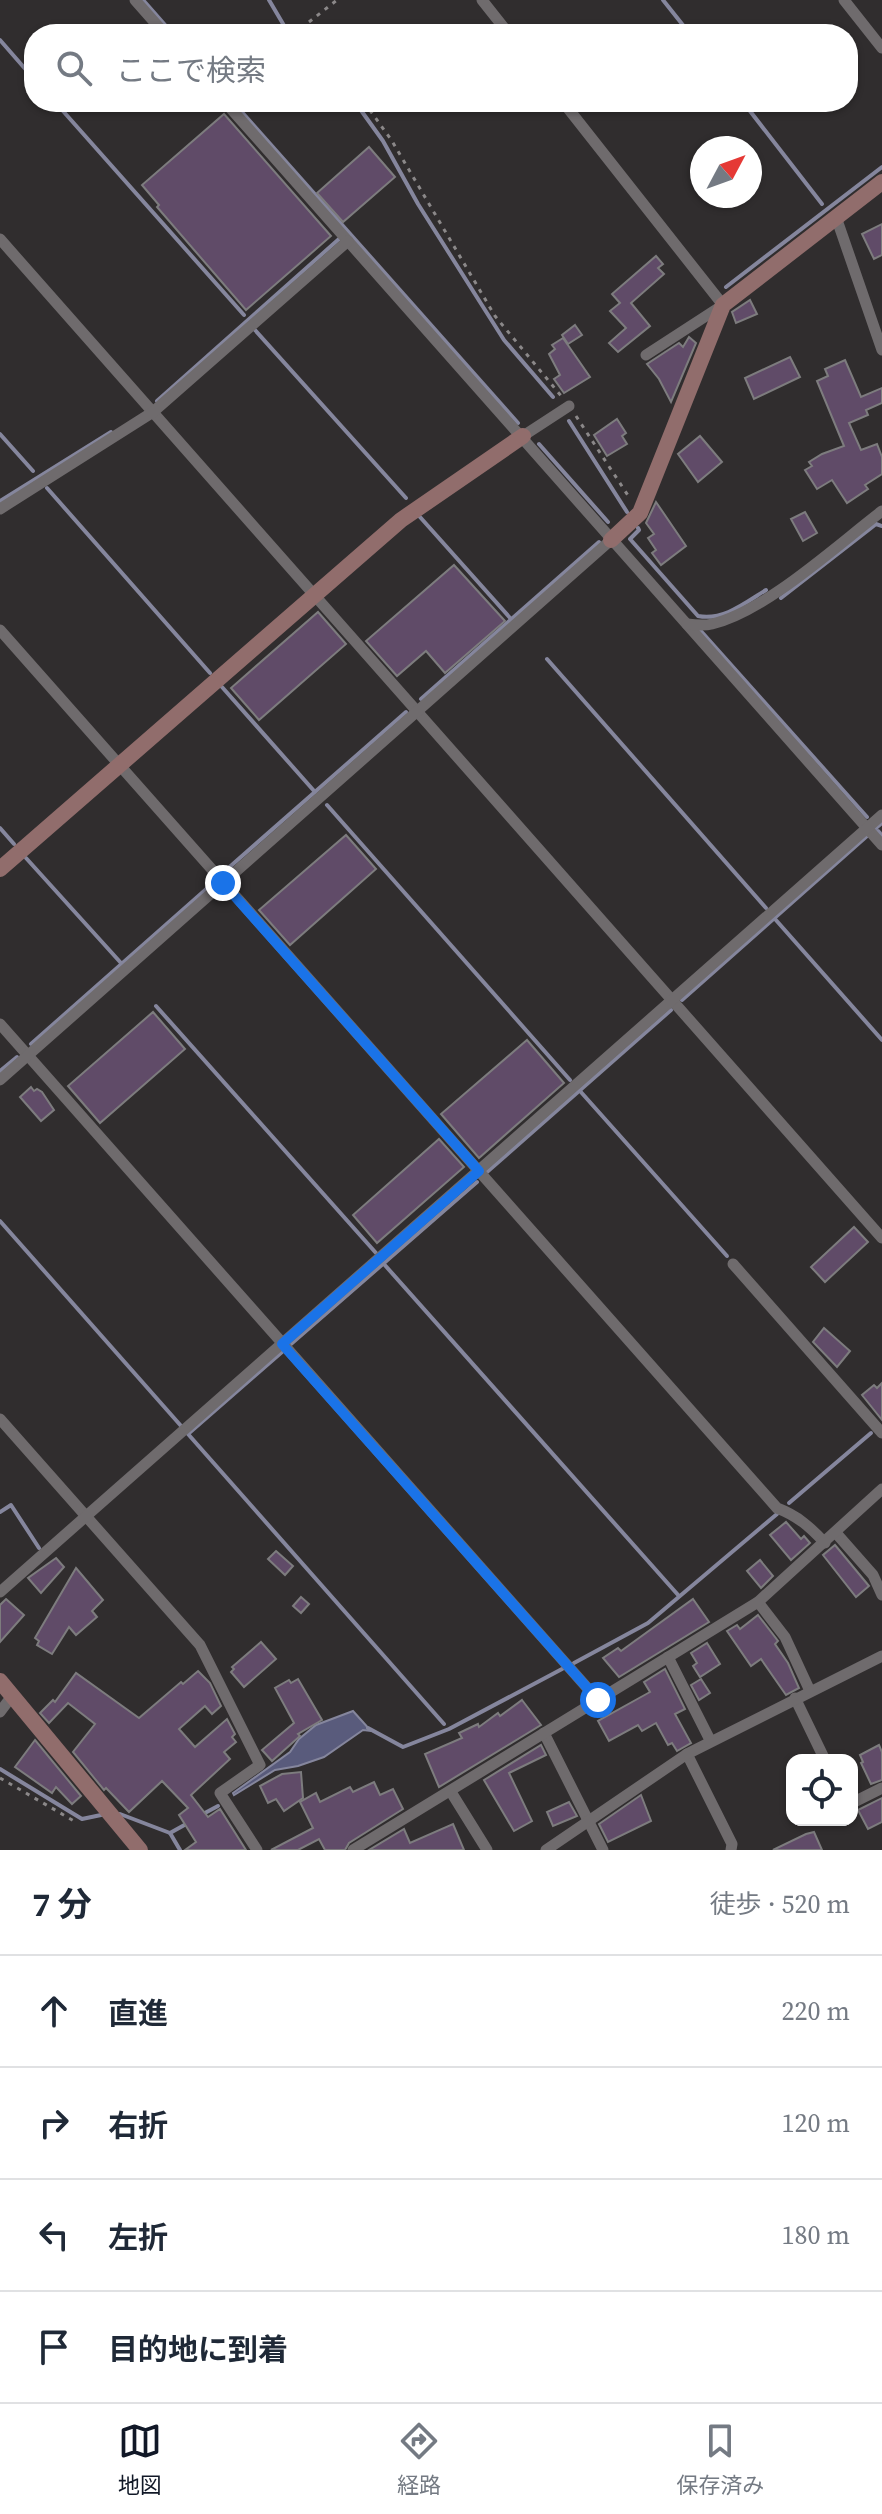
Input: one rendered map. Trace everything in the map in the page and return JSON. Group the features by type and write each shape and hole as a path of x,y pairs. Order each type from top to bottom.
{"street":[{"path":"135,0 156,24"},
{"path":"482,0 501,24"},
{"path":"844,0 882,48"},
{"path":"234,112 882,845"},
{"path":"571,112 723,305"},
{"path":"646,355 723,305 882,182"},
{"path":"836,217 882,350"},
{"path":"0,239 882,1238"},
{"path":"0,509 153,412 348,241"},
{"path":"0,1080 640,513 723,305"},
{"path":"0,869 401,520 569,406"},
{"path":"687,624 709,625 738,615 770,596 882,512"},
{"path":"0,630 777,1508 807,1524 825,1543"},
{"path":"0,1592 882,815"},
{"path":"0,1024 598,1700"},
{"path":"733,1264 882,1433"},
{"path":"0,1419 200,1645 260,1765 220,1793 257,1850"},
{"path":"353,1850 758,1602 882,1489"},
{"path":"836,1533 873,1575 882,1595"},
{"path":"758,1602 785,1637 810,1691"},
{"path":"546,1850 710,1740 882,1656"},
{"path":"668,1657 710,1740"},
{"path":"0,1681 140,1850"},
{"path":"0,1712 12,1696"},
{"path":"795,1698 822,1754"},
{"path":"544,1733 603,1850"},
{"path":"687,1754 732,1844 731,1850"},
{"path":"858,1800 882,1788"},
{"path":"451,1792 487,1850"}],"path":[{"path":"306,24 337,0"},
{"path":"371,112 392,141 495,316 569,406 640,513"},
{"path":"0,1778 74,1821"}],"water":[{"path":"353,1711 371,1731 363,1730 324,1757 275,1770 234,1795 290,1752 299,1739 316,1725"}],"building":[{"path":"224,114 331,236 246,310 157,207 159,205 142,185"},
{"path":"369,147 395,177 343,222 317,193"},
{"path":"882,224 882,255 874,259 862,234"},
{"path":"656,256 663,264 658,268 664,274 631,303 650,326 618,352 609,343 626,328 610,311 620,303 612,294"},
{"path":"750,300 757,314 736,323 732,312"},
{"path":"575,325 582,335 568,344 562,335"},
{"path":"689,337 696,343 671,402 647,364 679,343 683,347"},
{"path":"563,338 590,377 564,393 554,379 560,375 549,354 555,349 552,345"},
{"path":"790,357 800,377 754,399 745,378"},
{"path":"845,360 861,397 882,388 882,403 866,410 868,415 849,423 861,450 877,444 882,457 882,474 865,485 868,489 847,503 832,480 817,489 805,470 812,466 809,462 822,454 844,446 817,381 828,376 825,369"},
{"path":"617,419 626,433 622,436 627,444 607,456 594,435"},
{"path":"700,436 722,462 698,482 678,454"},
{"path":"656,502 686,546 661,565 652,553 656,550 648,538 654,534 646,523"},
{"path":"805,512 817,533 803,541 791,519"},
{"path":"454,565 505,621 445,673 426,651 397,676 366,641"},
{"path":"318,612 346,644 259,720 231,688"},
{"path":"346,835 376,869 290,945 259,910"},
{"path":"153,1012 185,1049 100,1123 68,1086"},
{"path":"527,1040 564,1083 479,1158 441,1114"},
{"path":"31,1087 34,1091 42,1092 54,1110 41,1121 20,1097"},
{"path":"439,1139 464,1167 377,1243 353,1215"},
{"path":"854,1227 868,1242 825,1282 811,1267"},
{"path":"824,1328 850,1351 837,1367 813,1342"},
{"path":"882,1383 882,1420 862,1395 874,1385 877,1388"},
{"path":"786,1522 801,1539 804,1536 810,1543 791,1560 770,1535"},
{"path":"835,1545 869,1586 856,1597 823,1555"},
{"path":"276,1551 293,1566 285,1575 268,1559"},
{"path":"56,1558 64,1567 41,1593 28,1578"},
{"path":"760,1560 773,1576 761,1588 747,1571"},
{"path":"76,1568 103,1600 92,1611 97,1617 76,1635 69,1627 52,1654 37,1645 39,1641 35,1638"},
{"path":"301,1597 309,1604 301,1613 293,1606"},
{"path":"6,1599 24,1615 0,1642 0,1605"},
{"path":"693,1599 709,1622 619,1677 603,1658 618,1648 621,1651"},
{"path":"758,1615 778,1641 775,1644 799,1688 786,1695 761,1659 751,1666 727,1631 737,1625 740,1629"},
{"path":"261,1642 276,1659 244,1687 231,1672 232,1667"},
{"path":"707,1643 720,1664 700,1677 693,1666 697,1663 691,1653"},
{"path":"665,1669 685,1709 675,1714 691,1743 677,1751 672,1743 668,1745 656,1723 642,1731 638,1725 609,1741 598,1721 650,1692 644,1682"},
{"path":"198,1671 210,1683 221,1706 212,1714 205,1706 179,1729 195,1747 227,1719 236,1742 224,1752 230,1759 191,1795 208,1817 220,1809 246,1850 185,1850 196,1842 179,1815 188,1808 162,1781 129,1812 106,1788 104,1790 73,1752 95,1724 68,1703 49,1723 40,1713 53,1700 55,1702 76,1673 139,1718"},
{"path":"298,1679 322,1720 298,1734 300,1736 272,1761 262,1750 294,1723 275,1688"},
{"path":"701,1679 710,1693 699,1700 691,1685"},
{"path":"522,1700 541,1725 439,1787 425,1754 462,1738 459,1733 478,1724 479,1727 498,1713 500,1716"},
{"path":"35,1740 81,1796 72,1804 56,1787 52,1793 15,1767"},
{"path":"541,1745 546,1755 509,1773 532,1821 514,1831 484,1780"},
{"path":"879,1745 882,1780 871,1784 860,1755"},
{"path":"301,1772 303,1798 284,1811 276,1799 268,1803 260,1786 282,1774"},
{"path":"374,1782 380,1795 393,1789 403,1809 349,1843 345,1850 325,1850 319,1839 298,1850 271,1850 313,1828 300,1802 316,1793 320,1802 350,1787 353,1792"},
{"path":"641,1795 651,1821 608,1842 599,1824"},
{"path":"882,1798 882,1822 868,1829 858,1810"},
{"path":"569,1802 577,1816 553,1826 547,1812"},
{"path":"453,1824 464,1850 369,1850 404,1829 410,1843"},
{"path":"814,1832 822,1850 773,1850 806,1834"}],"waterway":[{"path":"143,0 164,24"},
{"path":"269,0 283,24"},
{"path":"663,0 682,24"},
{"path":"0,40 24,68"},
{"path":"64,112 244,315"},
{"path":"242,112 518,423"},
{"path":"362,112 504,340 553,397"},
{"path":"751,112 822,204"},
{"path":"726,287 882,167"},
{"path":"157,401 339,239"},
{"path":"255,330 406,498"},
{"path":"569,421 627,512"},
{"path":"0,501 111,432"},
{"path":"0,434 33,471"},
{"path":"539,444 608,522"},
{"path":"47,488 210,673"},
{"path":"420,517 511,619"},
{"path":"781,598 876,524 882,526"},
{"path":"638,528 630,539 698,616 725,613 766,590"},
{"path":"421,699 599,542"},
{"path":"700,630 867,817"},
{"path":"547,659 766,908"},
{"path":"222,687 315,792"},
{"path":"225,871 406,712"},
{"path":"327,805 570,1080"},
{"path":"876,828 882,823"},
{"path":"0,828 14,844"},
{"path":"878,831 882,835"},
{"path":"682,1000 867,836"},
{"path":"26,858 121,963"},
{"path":"31,1044 212,884"},
{"path":"775,919 882,1040"},
{"path":"156,1006 376,1253"},
{"path":"487,1172 671,1010"},
{"path":"0,1071 17,1057"},
{"path":"580,1091 727,1256"},
{"path":"291,1344 477,1182"},
{"path":"0,1221 182,1427"},
{"path":"383,1263 679,1596"},
{"path":"282,1352 188,1434 444,1724"},
{"path":"789,1503 871,1433"},
{"path":"0,1512 11,1505 39,1548"},
{"path":"574,1663 648,1623 777,1514"},
{"path":"368,1728 403,1747 449,1729 562,1669"},
{"path":"0,1769 82,1819 101,1815"},
{"path":"203,1814 218,1806"},
{"path":"120,1814 170,1833 180,1850"},
{"path":"170,1833 188,1823"}],"route":[{"path":"223,883 479,1171 282,1344 598,1700"}]}
